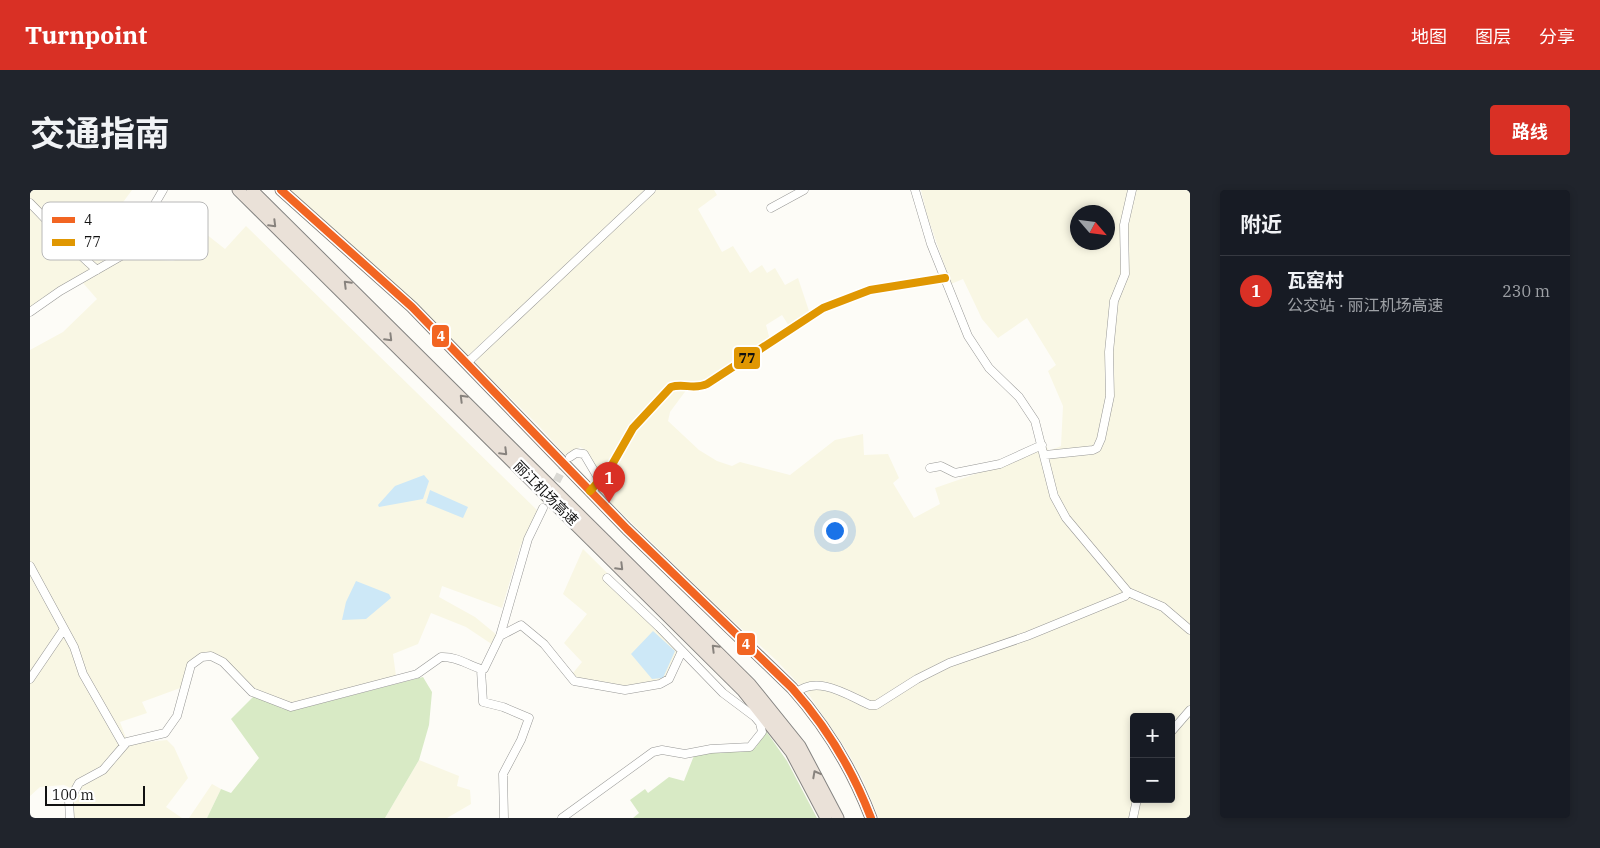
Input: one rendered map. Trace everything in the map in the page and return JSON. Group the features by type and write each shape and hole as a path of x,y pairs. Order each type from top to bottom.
{"highway":[{"name":"丽江机场高速","path":"238,190 743,691 791,752 826,818"},
{"name":"丽江机场高速","path":"252,190 750,684 800,746 838,818"},
{"path":"281,190 394,290 590,491 796,693 813,713 839,753 856,784 870,818"}],"street":[{"path":"156,202 163,190"},
{"path":"467,363 651,190"},
{"path":"771,208 804,190"},
{"path":"915,190 931,244 955,309 968,336 989,368 1024,403 1035,421 1054,496 1066,518 1128,592 1163,607 1190,630"},
{"path":"1045,455 1093,450 1097,448 1101,439 1110,396 1109,352 1114,301 1125,274 1124,224 1132,190"},
{"path":"30,203 42,215"},
{"path":"85,260 97,270"},
{"path":"30,312 60,291 114,260"},
{"path":"590,491 600,481 633,428 670,387 678,385 696,388 707,384 823,308 870,290 945,278"},
{"path":"930,468 941,466 955,473 1000,464 1042,445"},
{"path":"570,456 579,452 586,455 600,481"},
{"path":"480,670 487,666 500,636 524,550 543,508"},
{"path":"30,566 74,647 83,674 124,744"},
{"path":"562,818 653,752 662,750 685,754 711,749 750,747 757,741 762,732 758,720 726,696 607,578"},
{"path":"796,693 810,685 823,686 870,705 876,705 917,678 949,663 1027,636 1125,596 1128,592"},
{"path":"500,636 521,625 544,644 574,681 625,690 660,684 666,681 682,651"},
{"path":"30,679 64,629"},
{"path":"70,818 70,801 79,783 103,770 111,763 124,744 165,733 177,716 191,665 197,659 206,656 223,662 248,690 282,705 291,706 417,674 441,657 461,659 480,670"},
{"path":"480,670 483,702 503,707 529,718 522,740 503,774 504,818"},
{"path":"1175,727 1190,710"},
{"path":"1133,818 1136,803"}],"shaded area":[{"path":"30,190 132,190 123,202 42,202 42,260 108,260 30,308"},
{"path":"289,190 646,190 468,356 384,273"},
{"path":"656,190 714,190 717,195 698,209 722,252 733,246 750,273 762,265 767,273 775,268 785,285 798,278 809,311 789,326 782,315 766,325 770,340 716,375 690,385 670,412 668,421 699,450 717,461 732,466 740,462 790,475 835,440 863,434 864,455 888,454 899,478 893,483 914,518 940,504 935,488 1027,456 1046,446 1049,451 1061,446 1063,406 1048,371 1056,365 1027,318 998,338 982,319 963,279 951,284 927,215 921,190 1190,190 1190,818 879,818 863,780 846,749 809,695 776,660 722,611 599,491 604,481 586,450 580,447 566,456 538,425 475,363 479,356"},
{"path":"246,226 538,511 520,547 502,608 442,586 439,597 475,617 497,635 493,645 466,627 431,613 418,644 393,654 396,676 293,703 288,703 248,688 222,658 203,654 188,663 183,687 142,702 147,713 120,722 126,738 104,767 73,789 64,785 40,787 30,796 30,350 63,332 97,299 83,283 117,261 208,260 208,236 225,249"},
{"path":"583,549 683,648 677,652 663,681 624,687 577,679 573,673 582,662 564,643 587,614 563,594"},
{"path":"167,740 174,747 188,778 166,807 182,818 74,818 72,804 80,785 129,744"},
{"path":"419,760 459,776 457,786 470,790 471,804 447,818 385,818"},
{"path":"212,784 221,789 207,818 189,818"}],"green space":[{"path":"423,677 432,692 429,725 419,760 385,818 207,818 221,789 231,793 259,758 231,719 255,695 283,709 295,710"},
{"path":"766,731 787,761 817,818 633,818 639,813 630,800 645,789 648,793 669,777 684,781 695,753 748,750 756,747"}],"water":[{"path":"424,475 429,481 423,499 379,507 378,505 395,486"},
{"path":"430,490 468,507 463,518 426,503"},
{"path":"356,581 389,594 391,598 366,619 342,620 346,602"},
{"path":"653,631 675,651 663,678 652,679 631,654"}],"tunnel":[{"path":"551,492 566,463"}],"transit line":[{"name":"4","path":"281,190 412,307 627,529 792,688 838,750 856,783 871,818"},
{"name":"77","path":"590,491 609,470 633,428 671,387 702,386 707,384 823,308 870,290 945,278"}],"place":[{"name":"瓦窑村","path":"609,503"}]}
